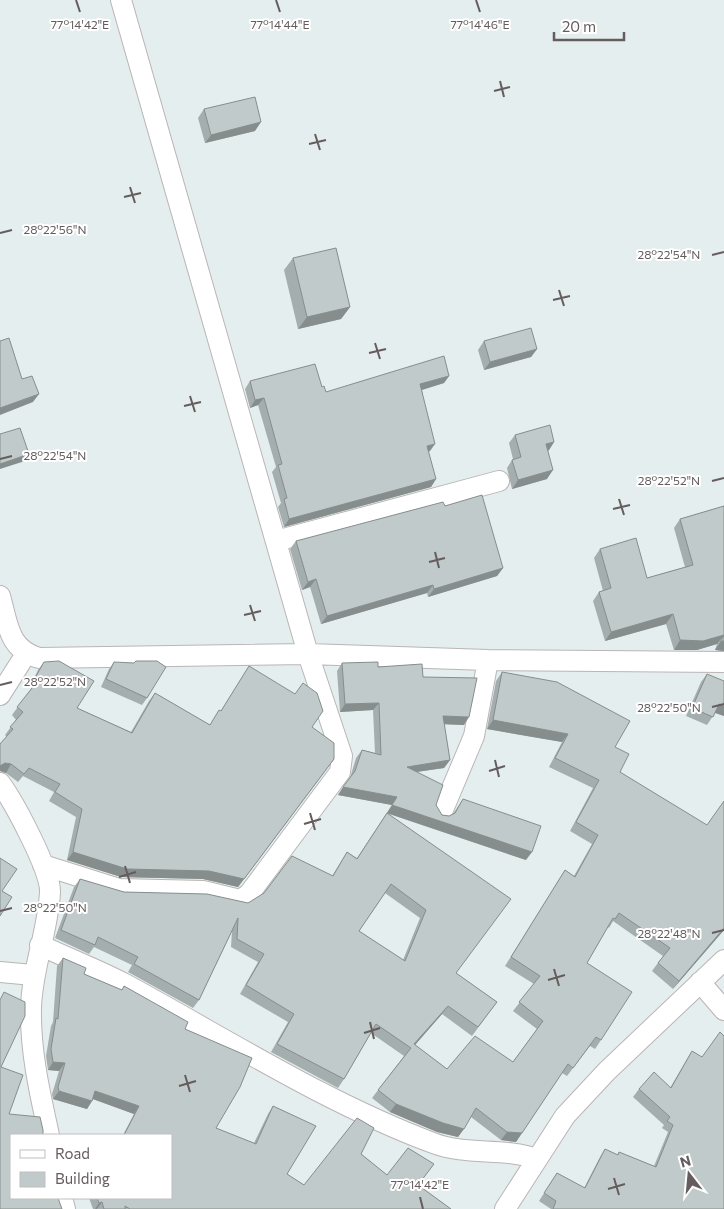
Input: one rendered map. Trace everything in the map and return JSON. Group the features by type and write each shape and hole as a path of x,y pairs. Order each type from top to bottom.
{"street":[{"path":"44,865 118,889 183,889 203,891 240,900 245,898 340,772 342,765 342,756 308,654 121,0"},
{"path":"276,541 498,481"},
{"path":"0,596 17,648 26,654 39,658 308,654 488,660 724,662"},
{"path":"0,695 26,654"},
{"path":"442,812 474,736 488,660"},
{"path":"0,783 12,802 44,865 50,890 33,976 31,1009 34,1053 49,1134"},
{"path":"40,945 121,982 241,1050 364,1113 424,1139 452,1149 513,1152 537,1159"},
{"path":"505,1209 565,1116 607,1071 724,960"},
{"path":"0,972 33,976"},
{"path":"700,982 724,1010"}],"building":[{"path":"255,97 261,122 211,135 204,109"},
{"path":"336,248 350,307 307,317 293,258"},
{"path":"531,328 537,349 490,362 484,341"},
{"path":"9,338 22,379 32,376 39,394 0,408 0,341"},
{"path":"444,356 449,376 420,384 435,444 427,446 436,479 289,519 284,499 287,498 278,465 282,464 264,398 255,400 250,381 315,364 322,387 324,386 326,392"},
{"path":"550,425 554,442 546,444 553,470 518,480 512,460 521,457 515,435"},
{"path":"20,428 29,454 0,464 0,434"},
{"path":"482,495 503,568 434,589 433,585 327,616 316,579 308,582 296,541 443,502 445,506"},
{"path":"724,506 724,635 703,641 680,640 673,614 611,632 599,592 611,588 600,549 636,538 647,578 693,565 680,519"},
{"path":"59,661 94,681 77,708 132,733 155,693 210,725 249,666 295,694 303,683 317,693 323,711 312,727 334,743 334,759 244,879 209,871 127,869 73,852 82,809 55,792 60,784 29,768 24,774 11,764 5,763 0,766 0,744 13,729 10,727 23,712 17,707 40,678 36,676 44,662"},
{"path":"136,661 157,661 166,667 147,698 106,679 114,662 134,663"},
{"path":"378,662 378,667 422,664 423,677 477,678 469,717 443,716 450,760 407,767 443,785 436,805 442,815 449,816 455,813 463,799 541,826 532,852 392,805 397,797 343,787 355,771 362,750 381,755 379,703 345,704 342,663"},
{"path":"502,672 557,682 630,721 615,747 629,754 620,772 707,825 724,801 724,928 679,981 658,963 670,948 619,913 615,919 613,918 587,963 632,992 601,1040 596,1037 573,1068 568,1064 522,1133 507,1132 476,1108 464,1129 443,1123 396,1104 378,1090 411,1048 376,1024 344,1079 277,1044 294,1014 246,985 264,954 237,939 238,918 199,1000 134,964 138,957 98,937 95,945 61,930 80,879 124,892 207,894 248,903 264,893 292,856 333,876 347,852 357,859 387,813 511,899 456,973 497,1002 478,1027 448,1006 414,1044 447,1069 475,1036 513,1062 543,1021 519,1002 540,976 511,957 565,870 575,877 598,835 576,822 599,780 555,758 568,734 493,720","holes":["391,884 426,910 405,961 359,931"]},
{"path":"707,674 724,681 724,706 719,704 713,717 692,708"},
{"path":"0,858 17,869 2,891 12,897 0,916"},
{"path":"63,958 86,968 84,974 122,990 124,986 188,1022 185,1029 252,1058 240,1087 216,1128 256,1144 273,1106 316,1126 287,1174 304,1185 357,1118 374,1128 361,1154 387,1175 408,1148 434,1164 418,1185 451,1209 130,1209 125,1206 125,1209 104,1209 102,1202 99,1203 97,1199 172,1199 172,1134 125,1134 139,1106 95,1091 92,1101 59,1091 58,1087 65,1063 53,1062 51,1049 56,1018 58,1019"},
{"path":"4,992 25,1002 25,1016 1,1067 23,1075 9,1114 40,1117 43,1130 43,1134 10,1134 10,1199 58,1199 62,1209 0,1209 0,1000"},
{"path":"720,1032 724,1036 724,1209 553,1209 556,1201 544,1193 557,1173 585,1188 605,1149 618,1155 619,1152 656,1167 673,1125 667,1121 670,1117 639,1089 654,1072 671,1088 692,1051 702,1057"}]}
